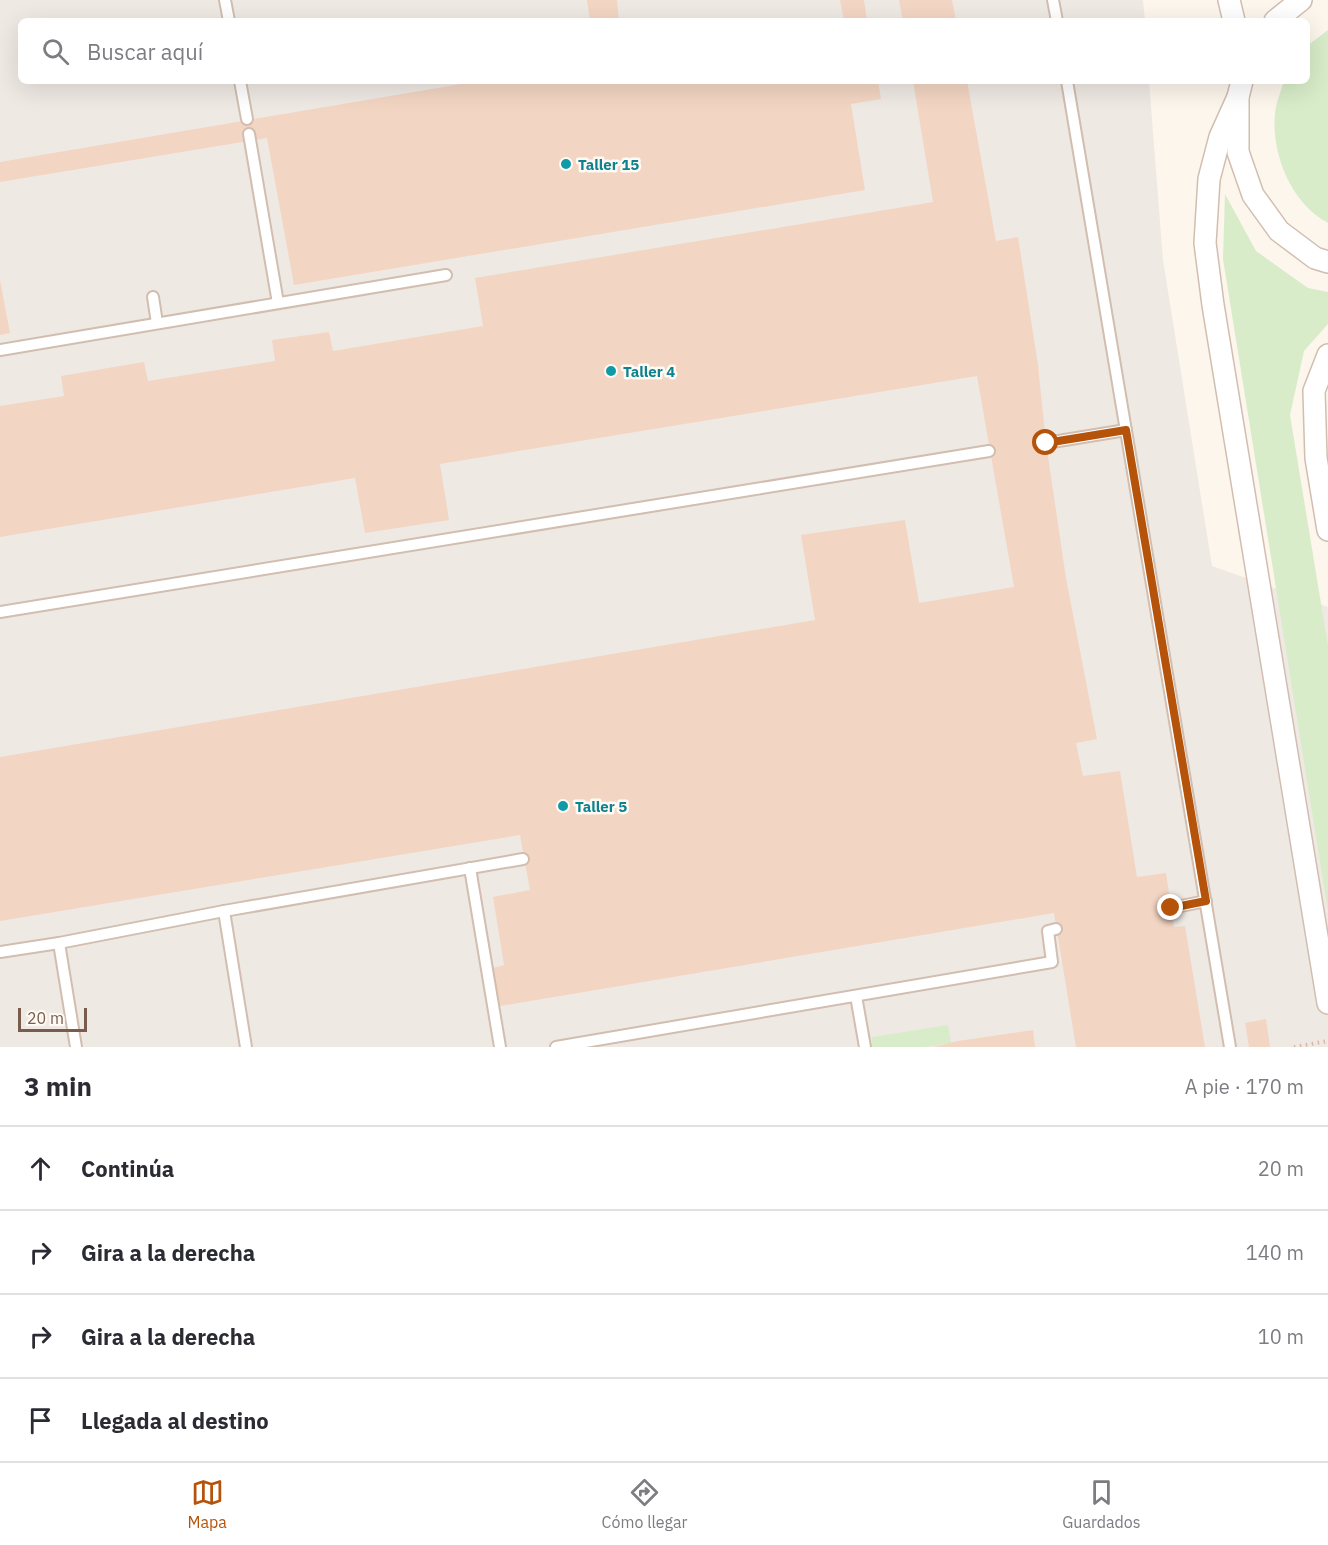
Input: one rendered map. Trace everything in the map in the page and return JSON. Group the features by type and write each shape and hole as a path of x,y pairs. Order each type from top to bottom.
{"street":[{"path":"1229,0 1233,18"},
{"path":"1279,18 1301,0"},
{"path":"1240,89 1238,152 1253,195 1279,231 1315,258 1328,262"},
{"path":"1240,89 1220,138 1209,179 1205,243 1214,316 1328,1003"},
{"path":"1328,355 1314,391 1316,458 1328,530"}],"lane":[{"path":"225,0 228,18"},
{"path":"1053,0 1056,18"},
{"path":"241,84 247,119"},
{"path":"1068,84 1230,1047"},
{"path":"249,134 278,303"},
{"path":"0,350 446,275"},
{"path":"153,297 158,323"},
{"path":"1046,443 1126,430"},
{"path":"0,612 989,451"},
{"path":"0,952 524,859"},
{"path":"470,868 500,1047"},
{"path":"1171,908 1206,901"},
{"path":"224,911 246,1047"},
{"path":"556,1047 1052,962 1048,931 1056,929"},
{"path":"59,943 76,1047"},
{"path":"856,996 864,1047"}],"path":[{"path":"1294,1047 1328,1041"}],"shaded area":[{"path":"0,0 1143,0 1145,18 18,18 18,84 1149,84 1163,260 1212,566 1328,607 1328,1047 0,1047"}],"green space":[{"path":"1328,30 1328,223 1315,214 1294,190 1280,161 1276,145 1276,109 1283,84 1310,84 1310,44"},
{"path":"1225,194 1256,251 1308,288 1328,292 1328,324 1304,351 1290,415 1328,646 1328,911 1223,259"},
{"path":"948,1025 951,1043 925,1047 872,1047 872,1037"}],"building":[{"path":"587,0 617,0 619,18 590,18"},
{"path":"840,0 864,0 867,18 843,18"},
{"path":"899,0 952,0 955,18 902,18"},
{"name":"Taller 15","path":"461,84 878,84 881,99 851,104 865,190 294,285 267,138 0,182 0,162"},
{"name":"Taller 5","path":"913,84 968,84 996,241 1018,237 1038,365 1046,443 1066,578 1097,739 1076,743 1083,776 1120,771 1137,877 1166,873 1174,927 1185,926 1205,1047 1076,1047 1054,913 500,1006 493,968 504,965 493,897 530,890 520,835 0,921 0,757 815,620 801,535 905,520 919,603 1014,587 977,376 440,464 449,520 365,533 355,478 0,537 0,406 64,396 61,376 144,362 148,381 275,361 272,340 329,332 333,351 483,326 475,278 933,202"},
{"path":"0,280 10,333 0,335"},
{"path":"1266,1019 1270,1047 1249,1047 1245,1023"},
{"path":"1033,1030 1035,1047 933,1047 958,1041"}],"place":[{"name":"Taller 15","path":"566,164"},
{"name":"Taller 4","path":"611,371"},
{"name":"Taller 5","path":"563,806"}],"route":[{"path":"1046,443 1126,430 1206,901 1171,908"}]}
